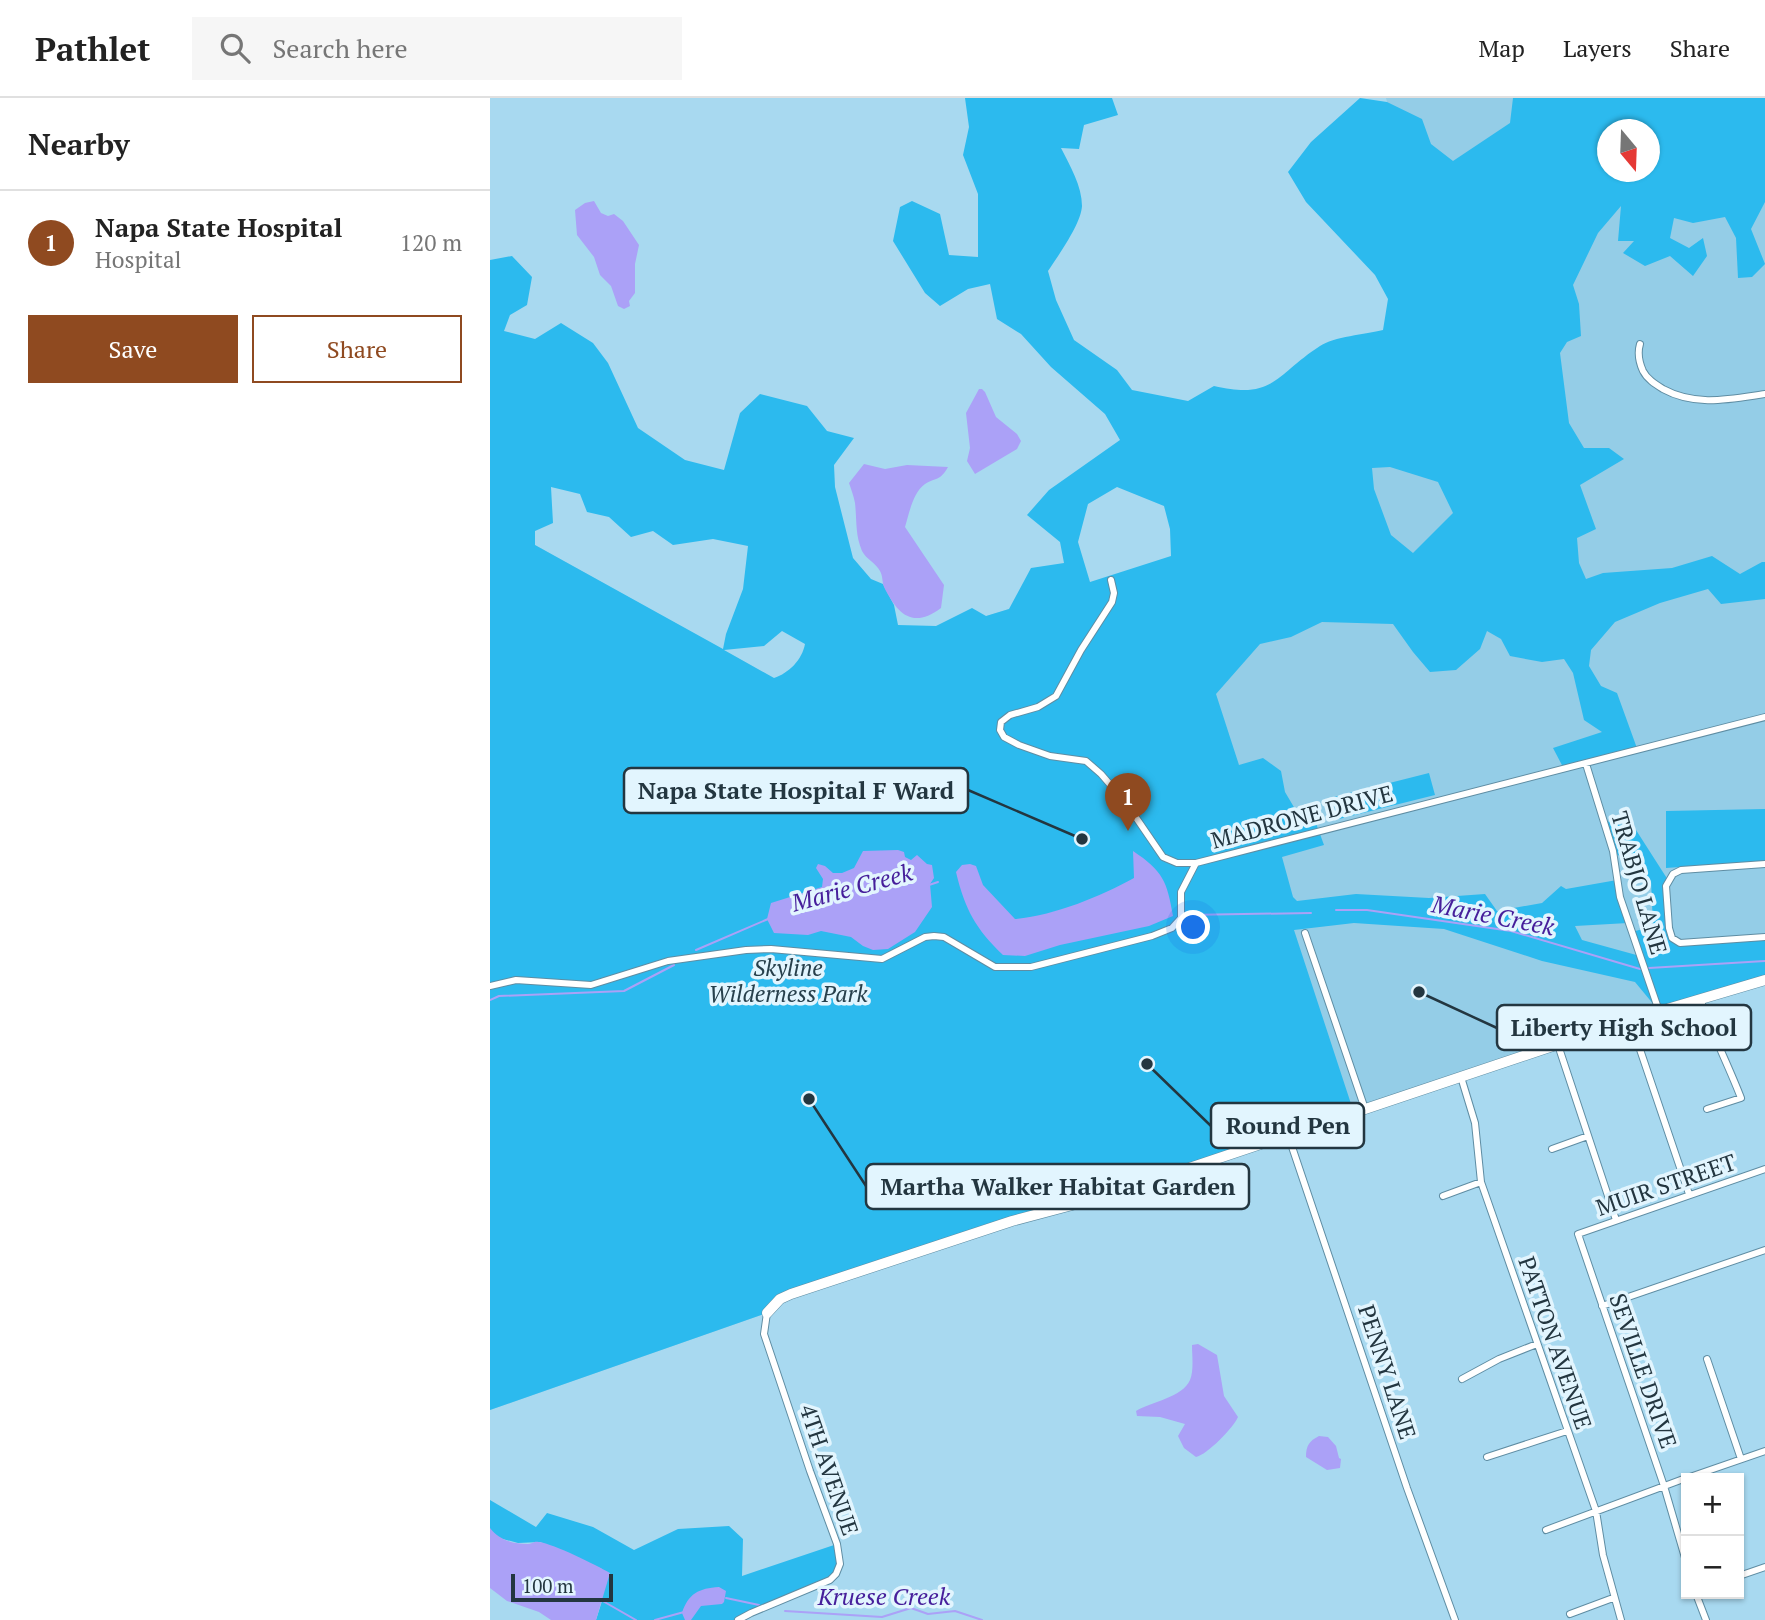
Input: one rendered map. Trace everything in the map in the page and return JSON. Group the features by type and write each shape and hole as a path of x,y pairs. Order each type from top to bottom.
{"street":[{"path":"1640,344 1638,356 1646,376 1663,389 1680,397 1719,401 1765,394"},
{"path":"1111,579 1114,593 1112,602 1059,693 1038,707 1006,717 1001,722 1000,730 1004,737 1030,751 1086,761 1126,803 1163,857 1177,863 1196,863"},
{"name":"MADRONE DRIVE","path":"490,986 516,979 591,985 668,961 746,950 771,949 881,959 925,937 934,936 944,937 995,967 1031,967 1153,936 1172,928 1181,918 1181,892 1196,863 1765,717"},
{"name":"TRABJO LANE","path":"1586,764 1613,851 1620,897 1659,1011"},
{"path":"1765,864 1681,870 1673,874 1666,886 1669,928 1672,938 1680,943 1765,937"},
{"path":"1305,933 1365,1110"},
{"path":"767,1312 780,1299 791,1294 1012,1221 1106,1196 1630,1020 1765,980"},
{"path":"1700,998 1709,1028 1725,1056 1741,1098 1707,1109"},
{"path":"1630,1020 1689,1194"},
{"path":"1558,1045 1616,1220"},
{"name":"PATTON AVENUE","path":"1461,1077 1475,1123 1481,1182 1596,1511 1613,1598 1621,1620"},
{"name":"PENNY LANE","path":"1288,1135 1407,1488 1455,1620"},
{"path":"1552,1149 1588,1136"},
{"name":"MUIR STREET","path":"1578,1234 1765,1169"},
{"path":"1443,1195 1481,1182"},
{"name":"SEVILLE DRIVE","path":"1578,1234 1664,1486 1681,1544"},
{"path":"1602,1306 1765,1250"},
{"name":"4TH AVENUE","path":"738,1620 830,1580 840,1564 837,1544 764,1334 767,1312"},
{"path":"1462,1379 1499,1359 1537,1344"},
{"path":"1707,1359 1741,1459"},
{"path":"1488,1458 1567,1431"},
{"path":"1701,1473 1765,1451"},
{"path":"1546,1530 1681,1480"},
{"path":"1744,1574 1765,1567"},
{"path":"1570,1614 1613,1598"},
{"path":"1698,1599 1706,1620"}],"shaded area":[{"path":"1386,98 1765,98 1765,980 791,1294 767,1313 490,1410 490,520 781,682 1171,557 1349,463 1472,423"}],"green space":[{"name":"Skyline Wilderness Park","path":"965,98 1112,98 1118,115 1084,125 1079,149 1061,148 1078,184 1082,206 1073,231 1048,271 1056,300 1074,340 1117,370 1132,390 1188,401 1214,386 1250,390 1262,387 1273,382 1326,343 1383,330 1388,299 1375,275 1306,202 1288,172 1311,142 1360,98 1387,102 1422,119 1431,144 1453,161 1510,123 1513,98 1765,98 1765,202 1751,229 1765,264 1752,277 1738,278 1736,238 1725,217 1693,223 1674,218 1670,238 1689,248 1703,238 1707,256 1693,276 1670,256 1645,266 1623,253 1634,241 1618,241 1621,206 1598,233 1573,285 1579,304 1581,336 1567,342 1560,353 1569,423 1584,448 1609,448 1624,459 1580,485 1596,529 1577,538 1579,563 1586,579 1603,573 1672,568 1712,556 1740,574 1765,562 1765,599 1721,604 1708,589 1660,603 1615,622 1591,650 1589,666 1601,686 1617,693 1638,751 1564,769 1553,748 1602,732 1584,720 1573,673 1564,659 1542,662 1510,656 1501,639 1487,631 1480,649 1456,670 1430,672 1393,624 1322,622 1291,637 1260,644 1216,694 1239,765 1263,758 1281,771 1285,792 1298,814 1310,807 1324,845 1282,857 1293,897 1297,901 1356,894 1429,898 1485,894 1497,911 1542,903 1561,886 1566,889 1617,880 1628,923 1575,926 1582,940 1640,956 1632,932 1653,926 1651,881 1613,851 1603,820 1636,830 1668,880 1672,938 1680,943 1765,937 1765,980 1659,1011 1635,982 1542,961 1444,929 1354,923 1294,930 1354,1113 791,1294 767,1313 490,1410 490,260 512,256 532,277 527,305 510,315 504,331 535,339 561,323 593,343 608,363 638,428 685,460 724,470 740,413 760,394 807,406 827,431 854,438 834,465 835,487 853,558 871,579 883,584 894,605 898,625 936,626 972,608 986,616 1009,609 1031,568 1064,563 1060,542 1027,515 1049,490 1120,440 1105,414 1051,367 1021,334 997,319 990,284 968,289 940,306 925,293 893,241 900,207 912,201 940,214 949,255 978,257 978,194 963,155 969,127","holes":["1390,467 1438,482 1453,513 1413,553 1391,535 1374,489 1372,468","551,487 580,494 587,512 609,517 631,537 653,531 673,545 713,539 748,546 743,589 723,649 535,545 535,531 553,523","1117,487 1164,506 1170,529 1171,556 1090,582 1078,542 1088,504","782,631 805,644 794,665 774,678 724,650 764,646"]},
{"path":"1429,773 1435,795 1339,819 1334,797"},
{"path":"1765,809 1765,861 1666,868 1666,811"},
{"path":"490,1500 536,1527 547,1513 593,1527 634,1550 678,1529 729,1526 743,1539 742,1576 837,1544 840,1564 836,1574 738,1620 596,1620 602,1601 602,1569 540,1542 518,1543 499,1538 490,1530"}],"water":[{"path":"594,201 601,213 608,216 614,214 623,221 639,245 635,264 635,293 629,301 630,306 624,309 618,306 611,286 600,275 594,257 577,235 575,210"},
{"path":"979,389 985,392 996,417 1017,434 1021,441 1017,449 975,474 967,461 970,448 966,413"},
{"path":"864,464 885,469 907,465 948,467 940,477 925,484 917,492 905,527 944,585 941,608 922,618 907,616 895,605 884,587 878,568 862,551 857,533 855,503 849,483"},
{"path":"898,850 911,860 917,855 932,865 932,907 915,932 888,949 873,950 851,937 821,931 808,935 774,933 767,919 771,903 822,887 823,879 816,868 818,864 833,873 842,873 854,868 863,851"},
{"path":"1133,851 1162,878 1173,916 1149,926 1060,945 1025,956 1003,955 986,936 968,908 956,872 962,865 976,866 983,885 1015,919 1046,914 1077,904 1134,878"},
{"path":"1198,1344 1217,1355 1224,1396 1238,1417 1220,1440 1196,1457 1184,1448 1178,1436 1185,1424 1160,1417 1137,1416 1136,1411 1174,1395 1186,1386 1192,1372 1192,1345"},
{"path":"1319,1436 1328,1437 1336,1446 1341,1459 1340,1468 1327,1470 1306,1457 1309,1444"},
{"path":"490,1528 498,1536 512,1542 546,1544 610,1573 596,1620 551,1620 539,1612 507,1601 490,1588"},
{"path":"719,1587 726,1591 722,1604 701,1606 691,1620 685,1620 682,1613 684,1606 695,1593"}],"waterway":[{"name":"Marie Creek","path":"929,885 938,882"},
{"name":"Marie Creek","path":"1336,910 1367,910 1511,931 1640,969"},
{"name":"Marie Creek","path":"1186,915 1311,913"},
{"name":"Marie Creek","path":"696,950 768,919"},
{"name":"Marie Creek","path":"1649,968 1765,961"},
{"name":"Marie Creek","path":"490,1000 499,996 624,991 674,965"},
{"name":"Kruese Creek","path":"726,1598 759,1605"},
{"name":"Kruese Creek","path":"601,1600 636,1620"},
{"name":"Kruese Creek","path":"785,1611 882,1617 911,1608 928,1614 955,1611 982,1620"},
{"name":"Kruese Creek","path":"655,1620 684,1612"}],"place":[{"name":"Napa State Hospital","path":"1128,831"},
{"name":"Napa State Hospital F Ward","path":"1082,839"},
{"name":"Liberty High School","path":"1419,992"},
{"name":"Round Pen","path":"1147,1064"},
{"name":"Martha Walker Habitat Garden","path":"809,1099"}]}
